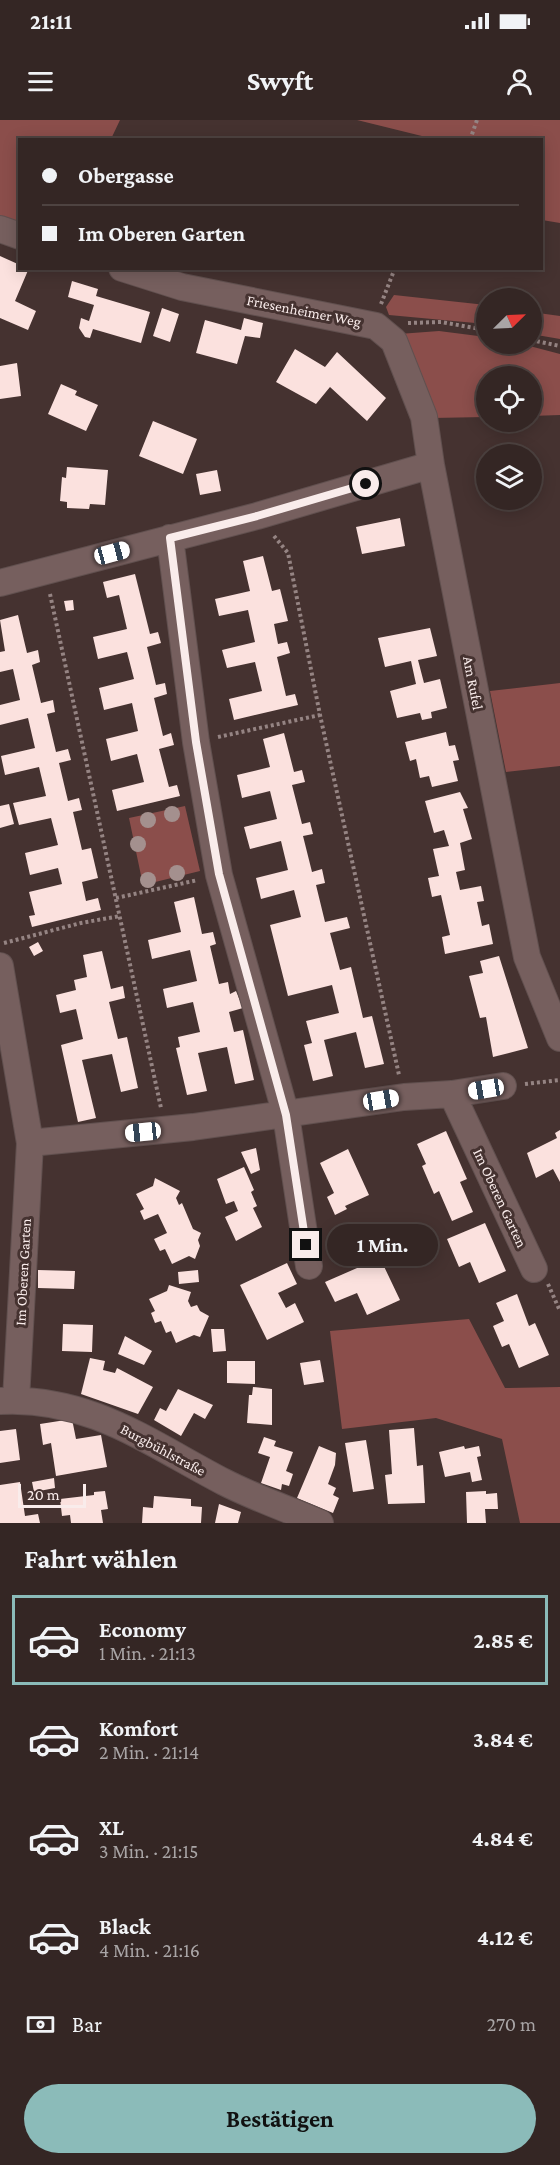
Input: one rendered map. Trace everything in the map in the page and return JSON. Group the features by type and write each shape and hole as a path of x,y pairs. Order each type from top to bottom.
{"street":[{"path":"0,229 18,235"},
{"name":"Friesenheimer Weg","path":"128,270 182,287 375,327"},
{"name":"Am Rufel","path":"375,327 394,340 424,417 430,465 527,957 560,1038"},
{"path":"0,583 257,516 430,465"},
{"path":"170,538 196,742 219,874 286,1115 309,1266"},
{"name":"Im Oberen Garten","path":"0,966 30,1143 8,1401"},
{"path":"30,1143 166,1130 404,1097 452,1094 503,1086"},
{"name":"Im Oberen Garten","path":"452,1094 534,1269"},
{"name":"Burgbühlstraße","path":"8,1401 49,1403 90,1412 144,1437 224,1482 320,1523"}],"path":[{"path":"471,138 477,120"},
{"path":"394,270 386,285 375,327 441,322 476,328"},
{"path":"542,342 560,346"},
{"path":"288,552 320,715 404,1097"},
{"path":"45,571 166,1130"},
{"path":"196,742 320,715"},
{"path":"116,898 219,874"},
{"path":"0,944 59,928 120,916"},
{"path":"503,1086 560,1080"}],"shaded area":[{"path":"0,120 120,120 111,138 18,138 18,230 0,222"},
{"path":"357,120 560,120 560,223 543,220 543,138 430,138"},
{"path":"394,295 476,304 476,323 389,315 386,307"},
{"path":"542,314 560,316 560,339 542,336"},
{"path":"439,331 476,336 476,354 542,354 542,349 560,354 560,415 542,416 542,366 476,366 476,417 432,418 399,334"},
{"path":"560,683 560,766 506,772 490,691"},
{"path":"185,806 200,871 143,885 129,818"},
{"path":"469,1319 505,1388 560,1387 560,1523 520,1523 502,1439 436,1418 342,1429 330,1331"}],"building":[{"path":"0,256 18,264 18,270 28,270 15,301 36,311 28,330 0,318"},
{"path":"72,281 98,289 96,296 150,312 141,343 93,329 90,338 85,337 79,328 81,318 89,321 94,305 68,297"},
{"path":"162,308 179,314 170,342 153,336"},
{"path":"244,318 263,323 260,338 245,336 237,364 196,353 205,320 241,330"},
{"path":"295,349 325,367 337,352 386,398 367,421 330,387 316,404 276,382"},
{"path":"17,363 21,396 0,399 0,366"},
{"path":"61,384 77,391 75,395 98,405 86,431 48,414"},
{"path":"153,421 197,439 183,474 139,456"},
{"path":"67,467 108,470 105,505 90,504 89,509 67,508 67,502 60,501 62,477 66,478"},
{"path":"217,470 221,491 200,495 196,474"},
{"path":"400,518 405,546 362,554 356,527"},
{"path":"263,556 272,591 280,589 288,621 274,624 278,644 287,642 290,653 277,657 286,696 295,694 298,705 234,720 229,699 262,691 255,662 227,668 222,650 255,642 248,610 219,616 215,599 250,591 243,561"},
{"path":"135,574 150,634 158,632 161,643 147,647 156,685 165,683 167,694 154,698 163,736 171,733 174,745 159,749 169,787 177,785 180,796 117,811 112,790 144,782 137,754 111,761 106,739 138,731 132,703 104,710 99,688 134,679 127,652 98,659 93,637 127,629 119,595 107,598 103,582"},
{"path":"73,600 74,610 66,611 64,601"},
{"path":"18,615 27,653 38,650 40,662 32,665 41,703 53,700 55,712 47,714 56,752 68,749 71,760 59,763 68,801 79,798 82,810 73,812 82,850 91,848 98,878 82,882 86,901 98,898 101,910 32,927 29,916 35,915 29,892 62,884 58,868 30,875 25,853 58,845 51,818 19,825 13,803 46,796 39,767 5,775 1,756 35,748 28,718 0,725 0,705 20,700 13,669 0,672 0,652 5,651 0,620"},
{"path":"430,628 437,656 418,660 424,683 440,679 447,708 431,712 432,718 422,720 420,713 397,718 390,691 416,684 411,661 385,667 378,638"},
{"path":"446,732 449,746 455,745 459,760 453,761 458,781 432,787 429,776 420,778 416,759 410,761 405,742"},
{"path":"284,733 294,772 302,770 305,782 292,785 302,824 310,822 313,834 303,836 312,872 322,869 325,883 316,885 325,922 347,917 350,928 330,933 340,970 351,967 363,1018 372,1016 384,1064 365,1068 356,1032 324,1040 333,1076 313,1081 304,1045 312,1043 306,1021 339,1013 332,985 288,996 270,925 301,917 294,890 261,899 256,878 288,870 281,841 250,849 244,827 277,819 270,791 242,798 237,775 270,767 263,739"},
{"path":"460,792 468,808 463,809 472,839 460,843 465,870 456,872 460,890 481,886 484,901 477,902 482,926 489,924 493,944 445,954 442,937 450,935 441,895 432,897 428,878 439,876 433,849 449,846 444,830 434,833 425,801"},
{"path":"9,804 14,824 0,828 0,806"},
{"path":"194,897 202,934 213,932 216,944 210,946 219,984 228,982 230,994 236,991 243,1008 229,1012 234,1032 243,1030 254,1080 235,1084 227,1047 198,1053 207,1091 187,1095 176,1048 180,1047 178,1037 200,1032 193,1002 167,1008 163,989 197,981 190,950 152,959 148,940 181,932 174,902"},
{"path":"38,942 43,951 34,956 29,947"},
{"path":"102,951 111,989 123,986 125,998 109,1002 118,1039 127,1037 138,1088 121,1092 112,1054 82,1060 96,1118 78,1122 61,1045 83,1039 76,1009 60,1013 56,995 76,990 74,980 87,977 83,955"},
{"path":"499,956 528,1048 493,1057 486,1017 480,1018 469,976 483,973 480,961"},
{"path":"560,1130 560,1182 553,1169 536,1178 527,1153 557,1138 555,1133"},
{"path":"446,1131 467,1179 460,1182 473,1212 452,1221 439,1191 434,1194 422,1166 426,1164 417,1144"},
{"path":"256,1148 260,1170 251,1174 241,1152"},
{"path":"348,1149 369,1195 345,1206 347,1209 335,1215 327,1197 334,1193 320,1163"},
{"path":"244,1167 254,1190 251,1192 257,1206 253,1208 262,1227 236,1241 225,1217 238,1211 234,1201 226,1204 217,1179"},
{"path":"155,1178 180,1191 176,1198 179,1205 182,1203 193,1229 201,1233 198,1240 200,1246 195,1259 189,1256 172,1264 165,1249 160,1251 154,1239 167,1233 158,1214 144,1220 140,1211 144,1209 136,1194 153,1186"},
{"path":"485,1223 506,1271 479,1283 470,1262 459,1267 447,1239"},
{"path":"380,1258 400,1300 367,1315 357,1293 335,1302 325,1282"},
{"path":"287,1263 297,1284 278,1293 286,1308 295,1303 304,1322 267,1340 240,1285"},
{"path":"38,1270 75,1271 74,1289 38,1288"},
{"path":"198,1270 199,1282 179,1284 178,1272"},
{"path":"169,1285 191,1292 188,1301 191,1307 197,1305 200,1311 209,1316 200,1337 194,1335 176,1343 171,1331 166,1333 161,1321 155,1323 151,1313 155,1311 149,1299 167,1291"},
{"path":"517,1294 529,1326 535,1323 549,1355 519,1368 509,1344 502,1347 493,1326 504,1321 496,1303"},
{"path":"63,1324 93,1325 92,1352 62,1351"},
{"path":"211,1329 224,1329 226,1351 213,1352"},
{"path":"125,1336 152,1351 144,1365 118,1354"},
{"path":"90,1358 105,1361 103,1370 115,1373 117,1368 153,1387 138,1414 81,1394"},
{"path":"320,1360 324,1382 304,1385 300,1363"},
{"path":"227,1361 255,1361 255,1384 227,1383"},
{"path":"253,1387 272,1389 272,1425 247,1423 249,1395 252,1395"},
{"path":"178,1389 213,1405 205,1419 194,1413 181,1436 154,1420 160,1408 166,1411"},
{"path":"72,1419 76,1439 101,1435 107,1467 56,1476 51,1443 43,1445 40,1424"},
{"path":"414,1428 417,1466 423,1465 425,1503 388,1504 385,1475 392,1474 389,1430"},
{"path":"16,1429 20,1460 0,1463 0,1431"},
{"path":"264,1437 276,1441 274,1446 293,1452 286,1471 293,1474 289,1486 282,1484 281,1490 261,1483 270,1457 258,1453"},
{"path":"366,1440 374,1489 353,1492 345,1443"},
{"path":"319,1446 336,1453 335,1465 328,1484 336,1488 333,1495 339,1498 333,1513 297,1498"},
{"path":"464,1446 465,1449 479,1446 481,1456 477,1457 482,1480 472,1482 470,1472 445,1477 439,1452"},
{"path":"54,1478 55,1488 34,1492 32,1482"},
{"path":"20,1482 25,1516 38,1514 40,1523 0,1523 0,1485"},
{"path":"105,1491 108,1509 101,1510 103,1523 71,1523 70,1515 62,1516 60,1499 94,1495 94,1492"},
{"path":"486,1491 486,1494 497,1493 498,1509 485,1509 486,1523 467,1523 466,1492"},
{"path":"154,1496 191,1499 191,1506 202,1507 201,1523 142,1523 143,1507 153,1508"},
{"path":"219,1504 241,1512 238,1523 215,1523"}],"route":[{"path":"306,1245 286,1115 219,874 196,742 170,538 257,516 366,484"}]}
